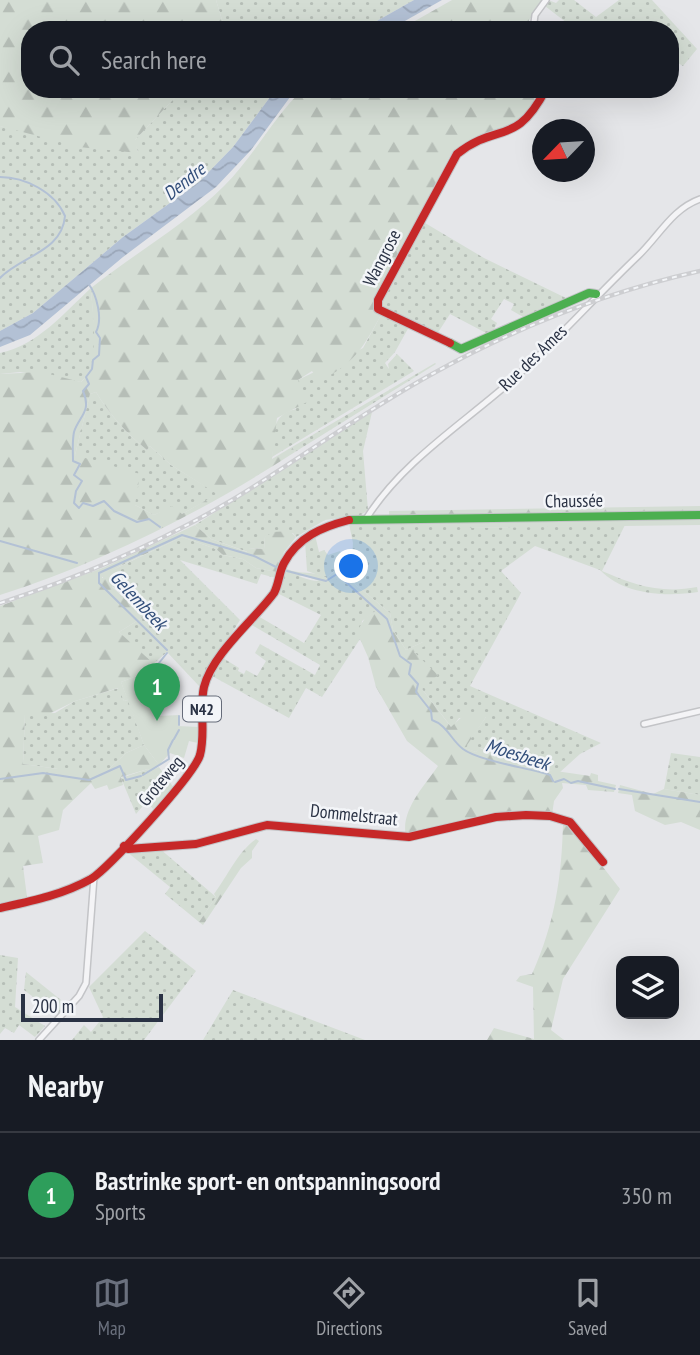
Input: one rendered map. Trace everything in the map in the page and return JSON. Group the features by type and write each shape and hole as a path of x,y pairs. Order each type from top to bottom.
{"street":[{"path":"534,21 535,15 546,0"},
{"name":"Wangrose","path":"542,98 534,113 516,130 474,142 457,154 378,300 378,309 461,348 589,293 596,294"},
{"name":"Rue des Ames","path":"366,519 417,461 517,376 596,294 650,244 678,211 700,199"},
{"name":"Chaussée","path":"366,519 700,515"},
{"name":"Groteweg","path":"0,908 55,896 94,877 124,846 195,767 203,742 204,686 233,637 275,591 290,553 311,533 340,522 366,519"},
{"path":"644,724 700,711"},
{"name":"Dommelstraat","path":"124,846 128,849 196,844 253,827 275,824 409,837 496,817 526,815 557,817 570,822 603,862"},
{"path":"39,1040 79,996 86,983 94,877"}],"green space":[{"path":"0,0 216,0 222,21 21,21 21,98 175,98 135,140 138,153 79,147 0,126"},
{"path":"216,0 414,0 377,21 222,21"},
{"path":"452,0 542,0 529,21 415,21"},
{"path":"548,0 556,3 559,0 574,0 596,17 619,0 652,0 671,21 564,21 545,6"},
{"path":"679,29 697,49 683,66 679,64"},
{"path":"175,98 269,98 233,147 199,182 123,237 33,313 0,331 0,126 138,152 134,141"},
{"path":"295,98 538,98 523,119 500,131 475,138 450,156 375,299 374,305 381,315 363,346 331,375 319,381 312,371 298,380 307,402 277,418 272,459 292,447 295,452 189,515 115,551 0,595 0,374 41,372 81,382 91,364 93,352 91,288 209,200 245,162","holes":["96,392 119,423 147,450 150,446 171,465 217,494 182,514 172,506 154,515 135,505 140,474 75,455 90,394"]},
{"path":"420,220 484,258 568,299 525,318 511,310 514,304 504,299 491,319 497,323 493,332 488,334 450,314 437,334 380,306"},
{"path":"91,288 94,351 88,374 81,382 20,372 0,374 0,353 38,336"},
{"path":"381,315 410,325 395,352 385,363 389,369 388,364 397,354 414,371 272,457 278,420 296,409 298,380 363,348"},
{"path":"436,364 295,452 292,447"},
{"path":"96,392 113,416 147,450 150,446 171,465 218,494 182,514 161,512 154,515 135,505 75,455 90,394"},
{"path":"372,412 363,451 368,510 361,515 325,520 296,537 293,533 265,537 264,549 249,548 248,552 211,539 195,525"},
{"path":"700,506 700,512 389,515 389,511"},
{"path":"700,519 700,525 468,528 468,523"},
{"path":"468,523 468,528 625,525 602,571 648,587 697,587 698,592 673,594 633,589 621,585 600,570 535,546 501,571 521,593 470,686 601,743 580,754 559,773 549,770 550,766 502,757 481,748 476,752 464,748 486,717 459,718 452,728 422,689 424,663 414,652 423,642 406,650 393,630 390,613 339,571 334,571 327,578 307,571 305,541 315,535 319,552 324,550 328,555 340,551 343,562 352,559 353,543 349,524"},
{"path":"195,525 211,539 247,552 248,548 264,549 265,537 273,532 290,531 296,537 284,552 277,572 256,568 243,559 223,555 216,549 182,537 106,575 102,578 115,575 118,580 112,587 145,616 119,632 167,676 175,694 155,700 145,673 121,682 128,700 124,701 118,688 75,701 45,716 25,714 23,764 58,769 109,769 126,753 144,745 159,765 154,769 159,767 174,788 153,809 144,798 160,782 148,769 121,777 123,785 109,790 107,785 95,789 91,783 63,810 59,830 38,836 43,863 23,866 27,897 0,903 0,606 105,567"},
{"path":"182,537 216,549 223,555 243,559 256,568 277,572 276,578 261,574 257,584 180,560 240,620 199,686 167,652 152,665 119,632 145,616 112,586 115,584 115,575 104,579 102,575"},
{"path":"287,569 310,580 322,581 333,577 351,586 377,610 362,621 360,639 322,697 306,688 289,718 212,676 223,658 239,668 238,671 244,674 246,670 257,676 266,661 255,653 260,644 315,675 320,665 250,624 258,616 304,643 321,615 277,593"},
{"path":"287,569 327,578 334,571 339,571 390,613 393,630 406,650 423,642 425,646 414,652 438,675 422,689 451,727 464,715 484,712 486,717 465,748 476,752 480,748 502,757 550,765 549,770 598,775 598,781 616,785 614,792 588,790 586,785 562,783 563,788 554,801 552,815 501,815 406,836 405,827 410,808 438,766 407,741 376,687 359,628 365,618 377,610 351,586 333,578 325,583 305,576 289,576"},
{"path":"145,673 159,716 179,715 178,726 199,727 198,743 189,741 184,758 170,753 159,765 144,745 121,682"},
{"path":"119,688 124,701 128,700 144,745 126,753 109,769 58,769 23,764 25,714 55,713 75,701"},
{"path":"671,753 700,757 700,795 664,789"},
{"path":"148,769 161,782 145,797 147,801 136,814 121,778"},
{"path":"620,785 653,794 664,789 700,795 700,830 681,822 665,825 635,811 632,795 618,793"},
{"path":"563,821 575,831 620,889 563,979 551,1030 564,1040 487,1040 494,1028 534,1039 533,987 516,981 520,976 532,974 552,918 559,880"},
{"path":"256,839 259,841 252,851 252,858 241,868 203,925 199,922 216,897 214,894 238,858"},
{"path":"159,848 216,897 199,922 165,894 170,887 126,851"},
{"path":"145,931 196,971 144,1040 72,1040 84,1025 91,1032 103,1017 89,987"},
{"path":"0,955 18,958 15,1007 45,1026 35,1037 19,1025 14,1033 5,1028 0,1034"},
{"path":"26,972 66,1004 57,1015 24,990"},
{"path":"233,990 365,1040 203,1040"}],"water":[{"path":"414,0 442,0 405,21 377,21"},
{"path":"269,98 289,98 251,150 216,187 123,257 30,335 0,347 0,331 33,313 123,237 199,182 233,147"}],"waterway":[{"path":"0,177 29,183 47,193 65,216 57,238 49,246 0,278"},
{"name":"Moesbeek","path":"88,283 98,307 99,321 96,332 100,338 99,355 93,360 92,369 86,377 89,384 83,391 85,409 74,432 73,461 80,464 74,475 82,481 76,491 74,503 79,508 83,503 93,506 104,501 114,511 137,522 149,519 160,527"},
{"name":"Gelembeek","path":"167,650 99,583 99,573 182,535 254,556 278,568"},
{"path":"0,541 77,563"},
{"name":"Moesbeek","path":"287,571 326,581 337,574 387,619 400,656 411,664 409,674 418,684 416,692 431,711 432,720 441,725 463,749 492,761 550,775 553,781"},
{"name":"Gelembeek","path":"159,663 167,653"},
{"name":"Gelembeek","path":"179,716 179,725"},
{"name":"Gelembeek","path":"174,739 179,730"},
{"name":"Gelembeek","path":"143,775 169,759 168,750 173,740"},
{"name":"Gelembeek","path":"0,779 43,773 89,780 120,766 126,780 141,776"},
{"path":"555,782 564,779 571,783 578,781 615,789"},
{"name":"Moesbeek","path":"619,789 700,802"}],"railway":[{"path":"0,603 90,570 176,531 232,500 357,419 465,356 530,326 597,300 700,271"}],"traffic: fast":[{"path":"450,343 461,349 589,293 596,294"},
{"path":"349,520 700,515"}],"traffic: jam":[{"path":"450,343 378,309 378,300 457,154 484,138 515,127 525,119 540,98"},
{"path":"0,908 58,893 91,879 115,858 150,820 183,781 200,755 204,687 216,662 274,593 284,563 296,546 320,530 349,520"},
{"path":"124,846 128,849 196,844 267,825 409,837 496,817 526,815 550,816 570,822 603,862"}],"place":[{"name":"Bastrinke sport- en ontspanningsoord","path":"157,721"}],"water label":[{"name":"Dendre","path":"184,181"}]}
